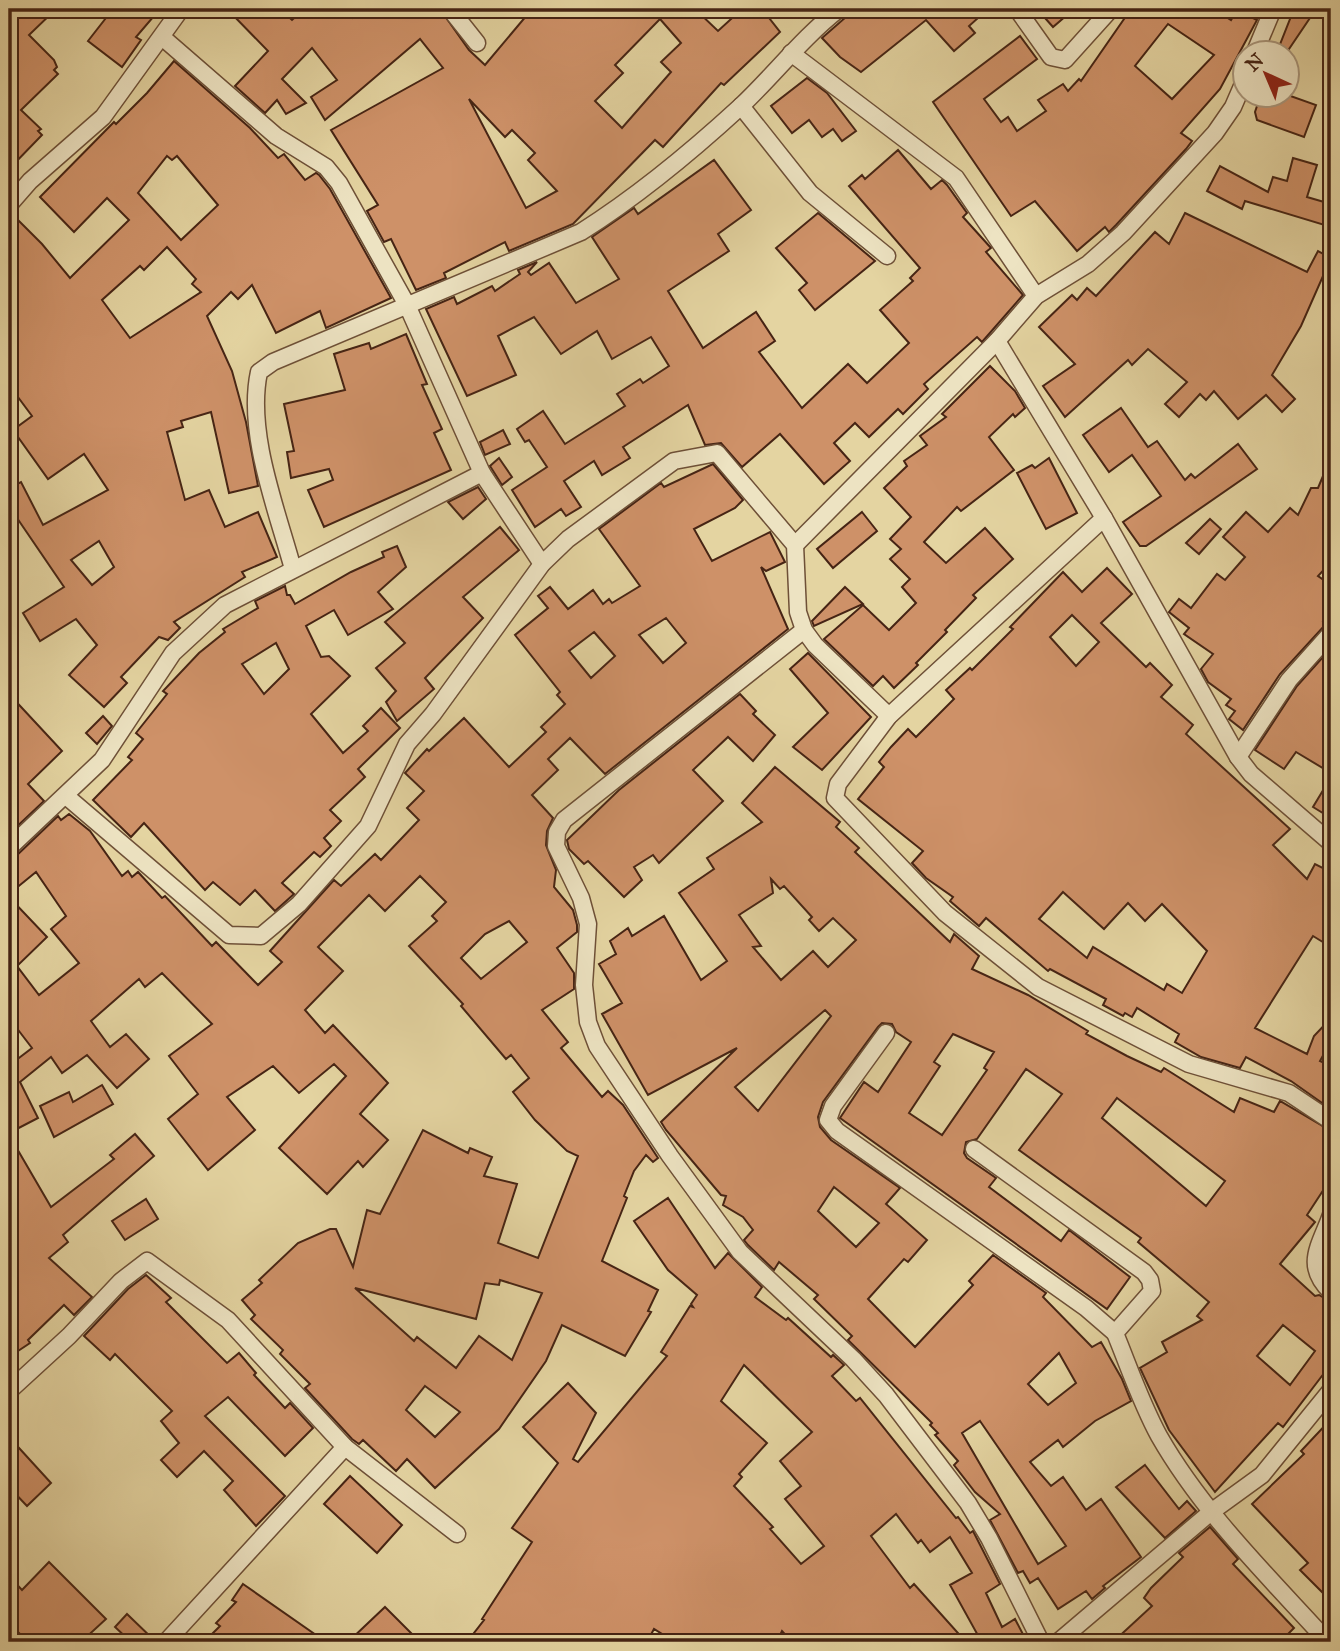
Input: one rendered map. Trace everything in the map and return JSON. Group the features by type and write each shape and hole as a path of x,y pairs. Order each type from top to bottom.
{"street":[{"path":"9,205 30,181 103,117 181,9"},
{"path":"450,9 477,43"},
{"path":"293,569 261,452 256,386 259,372 273,362 581,232 625,204 741,106 791,53 839,9"},
{"path":"1017,9 1051,57 1065,60 1111,9"},
{"path":"1261,38 1273,9"},
{"path":"162,37 276,136 326,167 340,183 407,305 482,473 542,564"},
{"path":"791,53 956,178 1036,296"},
{"path":"741,106 810,193 887,256"},
{"path":"795,545 997,341 1036,296 1088,264 1123,233 1215,133 1232,108"},
{"path":"997,341 1104,518 1238,757 1251,774 1331,843"},
{"path":"66,796 229,935 261,936 299,904 368,826 407,744 542,564 568,539 674,461 691,455 717,453 795,545 798,612 804,630 815,645 889,716"},
{"path":"9,848 102,760 181,646 225,605 482,473"},
{"path":"1104,518 889,716 838,784 835,798 944,913 1038,986 1189,1064 1289,1093 1331,1121"},
{"path":"804,630 564,820 557,832 556,846 581,898 588,925 584,985 588,1022 597,1046 670,1156 740,1252 853,1359 886,1395 968,1503 1041,1642"},
{"path":"1238,757 1289,680 1331,633"},
{"path":"886,1033 833,1105 828,1120 837,1131 1086,1308 1115,1333 1160,1437 1211,1513 1328,1642"},
{"path":"974,1149 1144,1272 1150,1280 1152,1291 1115,1333"},
{"path":"1331,1215 1314,1265 1316,1274 1331,1292"},
{"path":"9,1391 69,1336 121,1281 147,1261 228,1320 345,1447 457,1534"},
{"path":"1058,1642 1211,1513 1262,1475 1331,1390"},
{"path":"166,1642 345,1447"}],"building":[{"path":"9,9 56,9 29,35 54,60 57,67 54,70 58,74 21,110 41,129 38,131 42,135 9,169"},
{"path":"113,9 160,9 136,37 141,40 122,67 88,41"},
{"path":"227,9 280,9 292,20 304,9 344,9 353,18 364,9 440,9 469,50 485,65 532,9 695,9 718,31 742,9 762,9 780,32 724,85 721,83 663,147 655,140 573,224 509,251 505,242 444,273 446,278 416,290 391,239 384,242 367,211 378,205 331,130 443,68 420,39 325,120 311,97 337,80 312,48 282,79 306,103 286,114 277,100 265,113 235,86 268,51","holes":["660,19 681,43 661,62 671,72 622,128 595,101 623,73 615,65","469,99 505,137 512,130 535,153 528,160 557,191 526,208"]},
{"path":"849,9 988,9 969,26 975,33 954,51 926,20 861,72 840,57 822,38 846,17"},
{"path":"1037,9 1074,9 1053,27"},
{"path":"1131,9 1214,9 1231,20 1237,10 1257,20 1247,38 1232,38 1232,67 1220,89 1181,133 1192,141 1186,149 1109,232 1105,227 1077,251 1035,201 1011,216 933,102 1020,36 1037,59 984,99 1001,122 1008,117 1017,131 1046,111 1038,100 1063,84 1068,91 1079,79 1081,81","holes":["1168,24 1214,55 1172,99 1135,66"]},
{"path":"1294,9 1316,9 1296,38 1283,38"},
{"path":"174,61 250,128 278,158 284,154 305,180 316,173 319,175 330,189 391,298 326,328 320,311 276,333 252,285 238,299 231,292 207,316 232,371 246,422 258,486 229,493 211,412 181,421 183,427 167,432 185,500 209,490 225,527 258,512 277,557 242,572 245,577 174,622 180,628 168,640 159,637 121,677 127,683 104,707 69,675 97,645 76,619 40,641 23,613 64,587 17,518 9,522 9,488 21,482 43,525 108,490 84,454 48,479 13,430 32,416 9,385 9,215 13,215 42,244 70,278 129,220 107,198 74,232 40,197 114,122 116,124","holes":["167,156 172,160 177,156 218,205 181,240 138,193","167,247 196,279 192,284 201,292 130,338 102,300 140,266 144,270","99,541 114,567 92,585 71,560"]},
{"path":"807,78 827,93 856,131 842,141 833,129 822,137 809,120 792,133 771,106"},
{"path":"1302,100 1316,105 1304,137 1257,120 1256,108 1302,108"},
{"path":"898,150 931,189 942,180 947,185 967,213 963,217 991,248 986,252 1023,295 982,342 977,337 924,384 928,389 903,414 898,409 869,437 855,423 834,443 850,461 824,484 780,434 742,467 721,443 705,445 688,405 623,447 630,458 602,475 594,461 564,481 581,507 566,516 561,509 535,527 512,490 547,467 529,440 525,442 517,429 543,411 565,444 625,406 617,394 640,379 643,383 669,366 651,337 612,359 597,331 561,354 534,317 498,336 516,375 467,396 426,309 454,297 457,304 492,286 495,291 520,274 518,270 537,262 528,272 531,275 549,263 576,303 619,279 592,237 634,208 638,214 714,160 751,210 718,234 729,251 668,291 703,348 756,312 775,341 759,352 802,408 848,364 867,383 909,343 880,310 913,281 910,278 920,268 849,186 862,175 865,179"},
{"path":"1293,158 1317,165 1307,197 1331,204 1331,227 1245,201 1242,209 1207,191 1220,166 1268,192 1273,177 1287,181"},
{"path":"818,213 875,261 815,310 799,290 807,283 776,248"},
{"path":"1185,213 1307,272 1318,251 1331,258 1301,326 1272,375 1295,399 1282,412 1266,395 1238,419 1214,391 1206,400 1200,394 1179,417 1165,404 1187,382 1148,349 1132,365 1128,360 1065,417 1043,386 1075,364 1039,327 1072,295 1077,300 1087,288 1096,296 1155,232 1169,244"},
{"path":"406,334 427,384 422,385 442,429 434,433 451,470 324,527 308,490 333,480 329,469 291,478 287,452 294,451 284,404 345,390 334,354 369,343 371,349"},
{"path":"990,366 1015,391 1025,408 1015,417 1013,414 989,437 1014,470 961,511 957,507 924,542 946,563 985,528 1013,559 973,595 976,598 916,663 918,665 894,688 883,676 873,686 824,639 863,605 889,630 916,603 902,587 910,579 890,559 901,549 890,539 911,517 884,488 907,466 904,461 927,445 920,436 946,417 942,414"},
{"path":"1121,408 1148,447 1157,441 1185,480 1191,474 1195,478 1238,444 1257,469 1146,546 1140,546 1123,522 1161,496 1132,455 1109,472 1083,435"},
{"path":"503,430 510,444 485,455 480,442"},
{"path":"1331,457 1331,562 1318,576 1331,585 1331,609 1323,621 1326,624 1280,674 1243,730 1229,719 1235,711 1226,705 1231,699 1208,682 1201,669 1213,654 1184,634 1189,628 1169,612 1179,599 1191,608 1217,574 1225,580 1245,557 1223,537 1246,512 1268,532 1290,508 1298,515 1311,488 1318,488"},
{"path":"499,458 512,477 502,485 490,466"},
{"path":"1049,458 1077,513 1046,529 1017,473 1032,465 1035,468"},
{"path":"713,464 743,500 735,508 694,529 712,561 770,532 785,562 766,571 761,567 788,629 605,774 570,738 548,759 558,770 532,795 553,818 547,831 546,845 556,870 554,887 573,910 577,925 577,932 557,948 574,973 574,989 542,1010 568,1042 561,1048 602,1097 608,1091 623,1105 658,1158 653,1162 646,1155 634,1171 624,1196 627,1198 602,1261 658,1290 648,1311 651,1312 625,1356 562,1325 546,1361 499,1429 435,1488 407,1459 396,1471 363,1440 359,1444 352,1439 305,1388 310,1384 280,1354 283,1350 251,1319 255,1315 242,1300 262,1283 259,1280 298,1243 330,1229 336,1229 353,1267 367,1210 380,1214 423,1130 468,1153 470,1148 492,1157 484,1176 517,1184 498,1243 538,1258 578,1156 567,1151 535,1120 513,1092 529,1078 511,1055 506,1059 461,1006 463,1004 409,946 437,921 432,916 446,902 420,876 385,911 369,895 318,947 343,971 305,1010 325,1033 333,1025 388,1083 360,1114 388,1140 363,1167 358,1161 327,1194 279,1148 346,1076 334,1064 299,1093 273,1066 227,1097 255,1130 208,1170 168,1119 198,1094 169,1056 212,1024 162,973 145,987 139,979 91,1021 110,1047 126,1034 149,1059 117,1088 87,1055 62,1073 51,1057 20,1082 38,1118 9,1133 9,1059 11,1064 32,1048 9,1018 9,897 47,937 17,966 39,995 79,963 51,929 66,916 36,872 9,894 9,858 16,856 58,816 61,820 69,814 90,831 122,876 128,871 132,877 138,872 162,898 165,896 212,946 216,942 258,985 282,962 270,951 334,880 341,886 375,854 381,860 419,820 407,808 424,791 405,773 427,749 429,751 464,718 509,767 546,732 541,727 565,704 557,695 560,692 515,635 548,608 538,596 550,587 568,609 593,590 603,604 609,599 612,603 640,586 599,529 661,483 664,487","holes":["666,618 686,643 663,663 639,635","594,632 615,656 591,678 569,651","509,921 527,942 481,979 461,958 485,934","500,1280 542,1293 512,1360 479,1336 456,1368 417,1337 414,1341 355,1288 476,1319 485,1283 499,1285","425,1386 460,1412 435,1437 406,1410"]},
{"path":"478,487 486,499 463,519 448,502"},
{"path":"862,512 877,531 833,568 817,549"},
{"path":"1210,519 1221,529 1199,554 1186,543"},
{"path":"500,527 519,550 463,597 483,618 425,678 434,689 397,721 386,702 396,691 376,668 405,643 385,622"},
{"path":"397,546 406,567 378,592 393,609 348,635 334,610 306,626 321,657 329,656 350,676 311,714 343,753 368,731 363,726 381,708 400,728 358,769 365,777 330,810 341,821 324,838 331,846 320,857 314,852 282,883 294,894 275,911 255,890 240,905 213,882 205,890 144,823 131,837 93,800 132,760 128,757 143,739 136,733 167,694 163,691 199,653 225,632 223,629 258,608 255,601 285,586 287,595 290,595 295,604 351,572 384,557 382,552","holes":["276,643 289,669 264,694 242,664"]},
{"path":"1107,568 1132,594 1101,623 1146,667 1150,663 1172,685 1161,697 1193,725 1186,734 1290,829 1273,845 1307,879 1315,864 1331,872 1331,947 1313,936 1255,1028 1307,1054 1314,1036 1331,1018 1331,1041 1320,1061 1331,1066 1331,1093 1325,1105 1291,1081 1246,1057 1240,1068 1201,1057 1175,1042 1179,1034 1137,1008 1132,1017 1125,1013 1123,1016 1103,1005 1106,999 1050,969 1048,971 986,918 979,926 950,901 953,897 926,878 912,863 923,851 858,799 884,767 879,762 891,747 908,729 916,737 954,699 946,690 970,668 972,670 1013,629 1010,627 1063,572 1082,592","holes":["1072,615 1099,642 1076,666 1050,637","1063,892 1104,929 1128,903 1145,921 1162,904 1207,951 1182,993 1167,984 1164,990 1093,947 1087,958 1039,919"]},
{"path":"845,587 863,604 814,626 812,621"},
{"path":"1331,648 1331,773 1296,752 1284,769 1255,750 1297,686"},
{"path":"808,653 871,717 822,770 793,747 828,713 790,669"},
{"path":"9,694 62,751 28,784 44,801 9,834"},
{"path":"740,694 756,711 753,714 775,735 753,761 728,737 693,770 723,801 659,863 653,855 634,867 642,880 624,897 588,861 584,864 569,849 567,840 619,790"},
{"path":"103,716 112,726 97,744 86,733"},
{"path":"775,767 840,822 836,827 859,848 855,852 950,942 954,934 979,956 972,969 1028,995 1088,1031 1086,1034 1127,1056 1161,1072 1164,1068 1234,1112 1240,1098 1274,1112 1280,1101 1331,1131 1331,1188 1326,1186 1307,1215 1315,1222 1280,1264 1315,1296 1319,1295 1331,1302 1331,1364 1283,1427 1278,1423 1215,1492 1169,1430 1140,1368 1167,1352 1162,1342 1202,1320 1197,1316 1209,1302 1138,1242 1141,1238 1019,1150 1062,1094 1026,1069 977,1139 966,1142 964,1153 996,1178 989,1187 1061,1241 1069,1230 1130,1277 1107,1309 840,1118 864,1082 878,1092 911,1042 896,1032 892,1024 882,1023 878,1027 823,1102 818,1117 820,1127 831,1140 900,1188 886,1204 927,1240 908,1262 904,1259 868,1299 915,1347 973,1285 969,1281 993,1255 1046,1293 1043,1297 1092,1347 1101,1342 1122,1379 1131,1401 1095,1421 1063,1447 1058,1440 1030,1462 1051,1486 1063,1477 1086,1510 1101,1499 1141,1557 1103,1586 1105,1588 1092,1599 1086,1591 1058,1609 1038,1578 1030,1583 1023,1571 1018,1573 990,1520 1000,1514 975,1492 954,1465 958,1461 935,1435 938,1433 930,1425 932,1423 848,1340 852,1336 814,1299 818,1295 779,1262 774,1270 748,1245 744,1240 753,1230 743,1217 723,1205 726,1196 721,1195 666,1130 661,1122 737,1048 648,1095 602,1014 622,1003 599,964 616,954 610,941 628,928 632,936 664,916 701,980 727,961 679,893 714,869 707,858 762,822 742,803","holes":["771,879 780,889 784,886 812,917 809,920 819,931 833,918 856,940 828,967 813,951 781,980 753,947 761,946 739,915 773,893","825,1010 831,1016 758,1111 735,1087","953,1034 994,1052 984,1068 987,1070 942,1135 909,1113 940,1066 934,1062","1117,1098 1225,1181 1206,1206 1102,1118","834,1187 879,1223 856,1247 818,1211","1283,1325 1315,1351 1290,1385 1257,1356","1059,1353 1076,1383 1048,1405 1028,1384","980,1421 1066,1546 1038,1564 962,1433"]},
{"path":"1331,777 1331,818 1313,807"},
{"path":"102,1085 113,1104 54,1137 40,1106 69,1092 73,1102"},
{"path":"135,1134 154,1156 63,1235 68,1242 49,1258 92,1297 74,1315 64,1305 28,1340 30,1343 9,1357 9,1135 51,1207 114,1159 110,1155"},
{"path":"668,1198 715,1268 728,1253 762,1287 755,1297 786,1320 788,1318 831,1357 833,1355 844,1365 832,1376 856,1401 860,1398 956,1518 958,1517 970,1533 973,1531 1000,1584 986,1593 1002,1627 1015,1619 1027,1642 974,1642 980,1639 950,1585 972,1573 950,1537 930,1552 921,1540 918,1543 896,1514 871,1536 910,1588 914,1584 966,1642 792,1642 782,1631 777,1642 675,1642 654,1629 647,1642 467,1642 484,1620 482,1619 532,1542 512,1528 558,1463 523,1427 568,1383 596,1413 573,1459 578,1462 667,1356 661,1352 690,1306 693,1307 691,1304 697,1295 668,1270 634,1221","holes":["744,1365 812,1432 780,1461 801,1486 785,1499 824,1546 801,1564 770,1529 773,1527 734,1486 742,1477 739,1474 767,1443 721,1401"]},
{"path":"146,1199 158,1219 125,1240 112,1221"},
{"path":"146,1275 171,1298 166,1302 227,1363 239,1353 256,1373 254,1375 285,1408 290,1403 313,1428 285,1456 228,1397 205,1416 285,1496 256,1526 224,1490 233,1481 204,1451 177,1477 161,1460 179,1443 161,1421 172,1411 115,1354 110,1360 84,1336 128,1289"},
{"path":"1331,1419 1331,1587 1324,1594 1300,1570 1308,1563 1252,1504 1304,1454 1301,1451"},
{"path":"9,1437 51,1483 27,1506 9,1487"},
{"path":"1145,1465 1179,1509 1187,1501 1196,1511 1165,1538 1116,1487"},
{"path":"350,1476 402,1525 377,1553 324,1504"},
{"path":"1210,1527 1238,1559 1233,1564 1294,1628 1289,1633 1298,1642 1113,1642 1152,1606 1144,1598 1183,1557 1179,1553"},
{"path":"49,1562 106,1619 81,1642 28,1642 9,1623 9,1576 22,1590"},
{"path":"243,1584 326,1642 204,1642 220,1626 216,1623 236,1602 232,1600"},
{"path":"385,1607 420,1642 348,1642"},
{"path":"127,1614 156,1642 131,1642 115,1627"}]}
